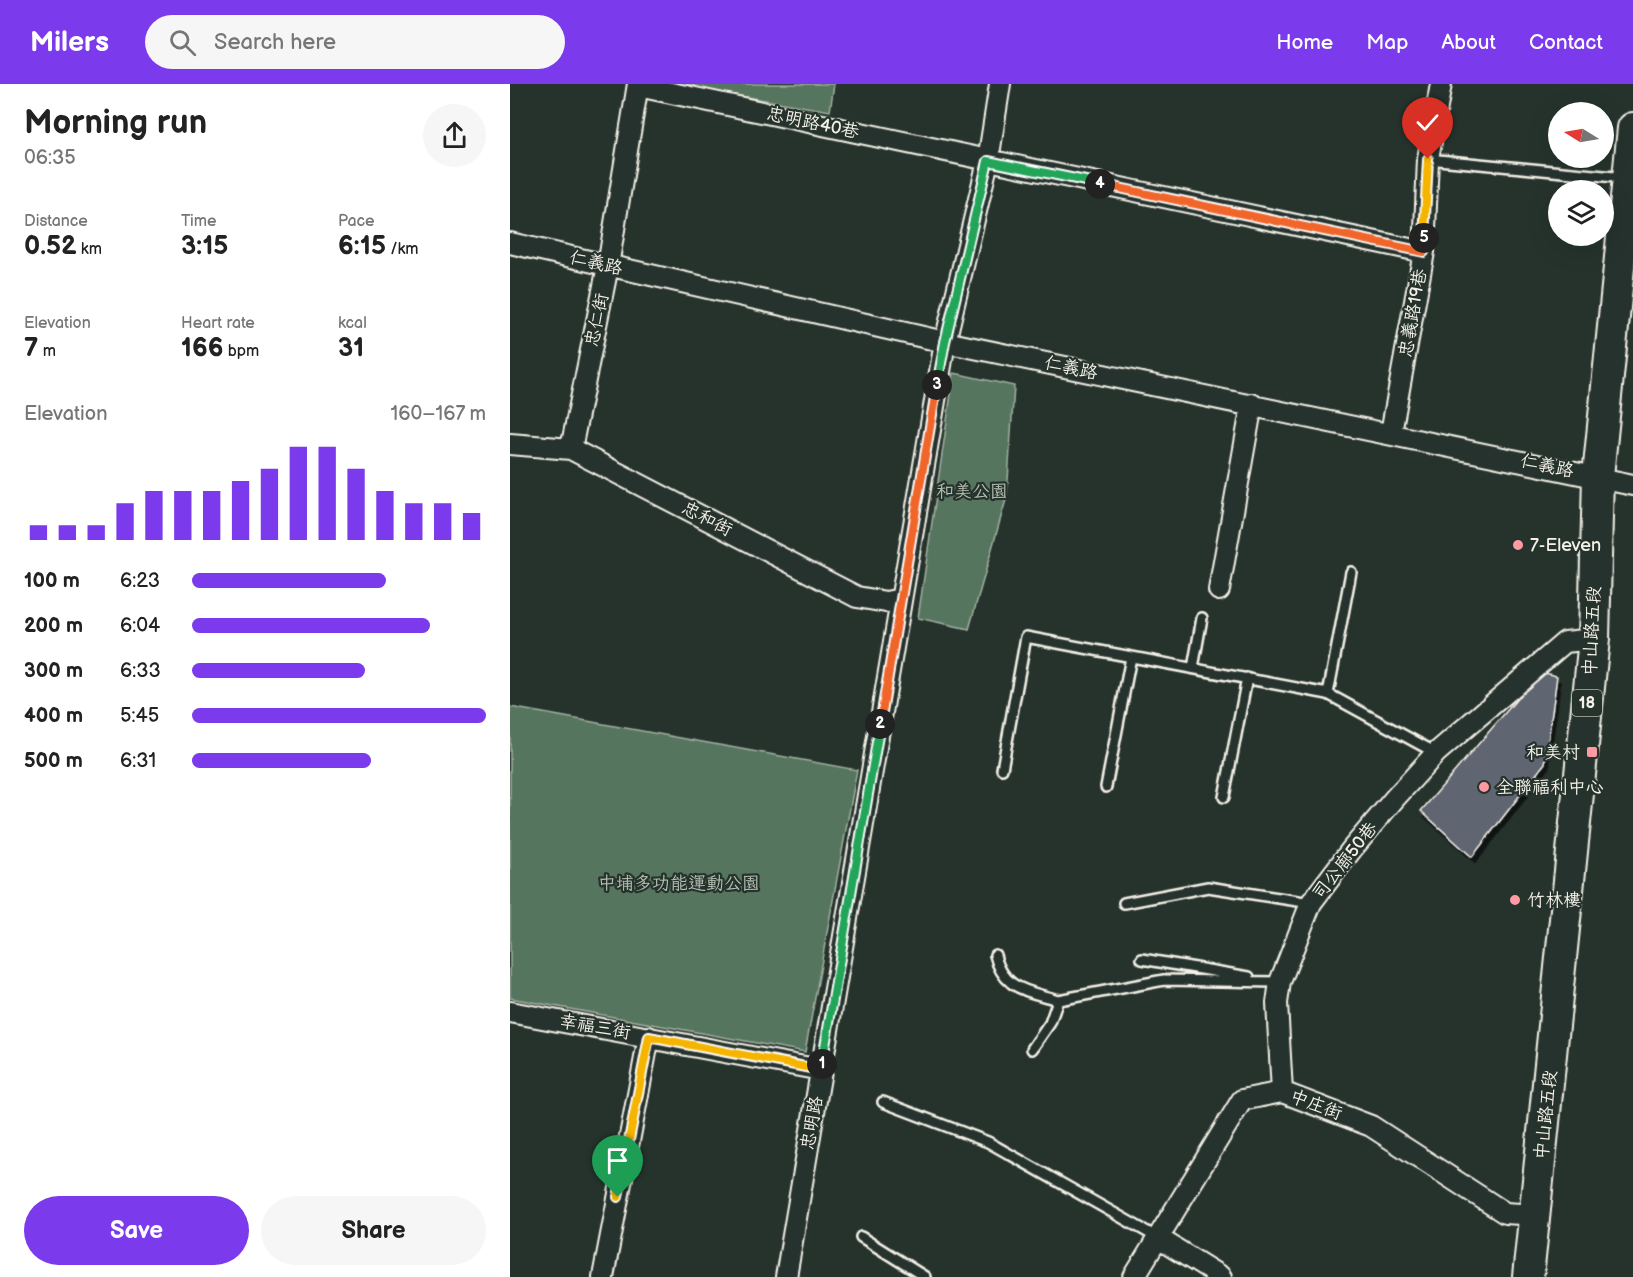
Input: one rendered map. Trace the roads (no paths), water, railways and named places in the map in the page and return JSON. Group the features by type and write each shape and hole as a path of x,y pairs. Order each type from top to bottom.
{"main road":[{"name":"中山路五段","path":"1528,1277 1594,639 1598,476 1633,128"}],"street":[{"name":"忠明路","path":"786,1277 945,342 988,161 1000,84"},
{"name":"忠義路19巷","path":"1391,433 1424,252 1428,159 1441,84"},
{"name":"忠明路40巷","path":"638,85 1424,252"},
{"name":"忠仁街","path":"571,449 608,266 638,85"},
{"name":"仁義路","path":"510,243 945,342 1633,485"},
{"path":"1220,590 1252,404"},
{"name":"忠和街","path":"510,444 571,449 857,597 886,602 901,599"},
{"name":"司公廍50巷","path":"1282,1092 1277,1003 1280,982 1311,903 1366,832 1436,753 1565,642 1594,639"},
{"name":"幸福三街","path":"510,1012 821,1070"},
{"path":"603,1277 649,1037"},
{"name":"中庄街","path":"1134,1277 1242,1100 1282,1092 1371,1126 1505,1213 1535,1215"},
{"path":"1158,1238 1221,1277"}],"lane":[{"path":"1428,159 1628,178"},
{"path":"1328,694 1351,573"},
{"path":"1192,668 1202,618"},
{"path":"1002,769 1026,637 1328,694 1436,753"},
{"path":"1106,787 1131,657"},
{"path":"1224,797 1246,678"},
{"path":"1124,903 1208,887 1311,903"},
{"path":"995,955 998,969 1014,986 1058,1000 1164,980 1280,982"},
{"path":"1142,959 1280,982"},
{"path":"1032,1049 1050,1023 1058,1000"},
{"path":"883,1102 988,1142 1158,1238"},
{"path":"861,1237 925,1277"}],"place":[{"name":"7-Eleven","path":"1518,545"},
{"name":"和美村","path":"1592,752"},
{"name":"全聯福利中心","path":"1484,787"},
{"name":"竹林樓","path":"1515,900"}],"park label":[{"name":"和美公園","path":"972,491"},
{"name":"中埔多功能運動公園","path":"679,883"}]}
